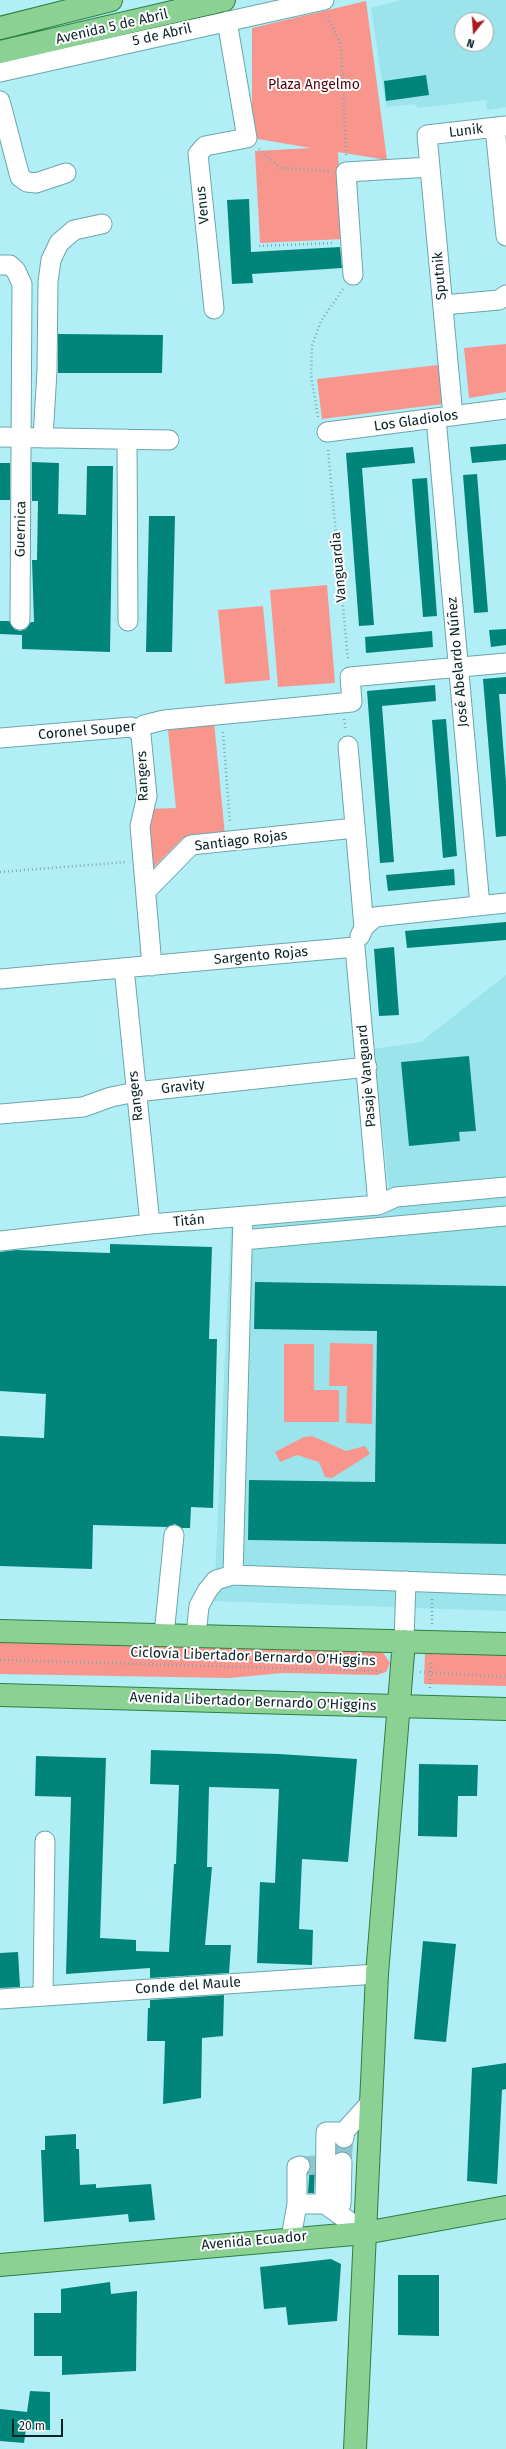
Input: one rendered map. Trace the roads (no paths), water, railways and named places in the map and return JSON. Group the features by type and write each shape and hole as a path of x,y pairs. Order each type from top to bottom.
{"main road":[{"name":"Avenida 5 de Abril","path":"0,28 57,7 111,0"},
{"name":"Avenida 5 de Abril","path":"0,52 225,10"},
{"path":"0,1631 506,1644"},
{"path":"355,2449 377,1974 400,1706 404,1641"},
{"name":"Avenida Libertador Bernardo O'Higgins","path":"0,1695 506,1709"},
{"name":"Avenida Ecuador","path":"0,2265 291,2238 365,2233 506,2207"}],"street":[{"name":"5 de Abril","path":"0,72 225,10 320,1"},
{"name":"Venus","path":"214,309 198,154 205,146 247,138 225,10"},
{"path":"0,101 20,177 27,182 36,183 66,173"},
{"path":"501,127 506,236"},
{"name":"Lunik","path":"427,136 501,127"},
{"name":"Sputnik","path":"427,136 443,305 445,417"},
{"path":"352,275 352,242 346,172 430,167"},
{"path":"43,438 47,371 48,282 51,260 59,244 74,230 102,224"},
{"name":"Guernica","path":"0,265 10,265 16,271 22,284 20,620"},
{"path":"443,305 499,300 506,295"},
{"name":"Los Gladiolos","path":"327,432 506,409"},
{"name":"José Abelardo Núñez","path":"445,417 458,667 480,906"},
{"path":"0,437 169,440"},
{"path":"127,439 128,621"},
{"path":"458,667 506,663"},
{"name":"Coronel Souper","path":"0,738 131,727 137,730 144,725 164,720 347,702 350,676 458,667"},
{"name":"Rangers","path":"137,730 141,735 147,796 140,826 152,966"},
{"path":"348,746 364,927"},
{"name":"Santiago Rojas","path":"146,891 191,845 355,828"},
{"path":"354,947 364,927 375,917 506,903"},
{"name":"Sargento Rojas","path":"0,979 354,947"},
{"name":"Pasaje Vanguard","path":"354,947 367,1067 378,1205"},
{"name":"Rangers","path":"124,968 150,1224"},
{"name":"Gravity","path":"0,1114 83,1107 111,1097 136,1092 367,1067"},
{"name":"Titán","path":"0,1241 150,1224 378,1205 396,1197 506,1187"},
{"path":"233,1575 243,1216"},
{"path":"243,1240 506,1216"},
{"path":"164,1635 174,1535"},
{"path":"196,1636 199,1606 207,1591 216,1580 233,1575 506,1585"},
{"path":"404,1641 406,1581"},
{"path":"43,1995 45,1841"},
{"name":"Conde del Maule","path":"0,1999 377,1974"},
{"path":"325,2204 334,2166 326,2132 344,2135 371,2102"},
{"path":"291,2238 297,2204 297,2167 300,2166"},
{"path":"334,2166 367,2180"},
{"path":"297,2204 325,2204 365,2233"}],"tunnel":[{"path":"342,2162 344,2138"},
{"path":"300,2166 321,2165"}],"park label":[{"name":"Plaza Angelmo","path":"314,85"}]}
